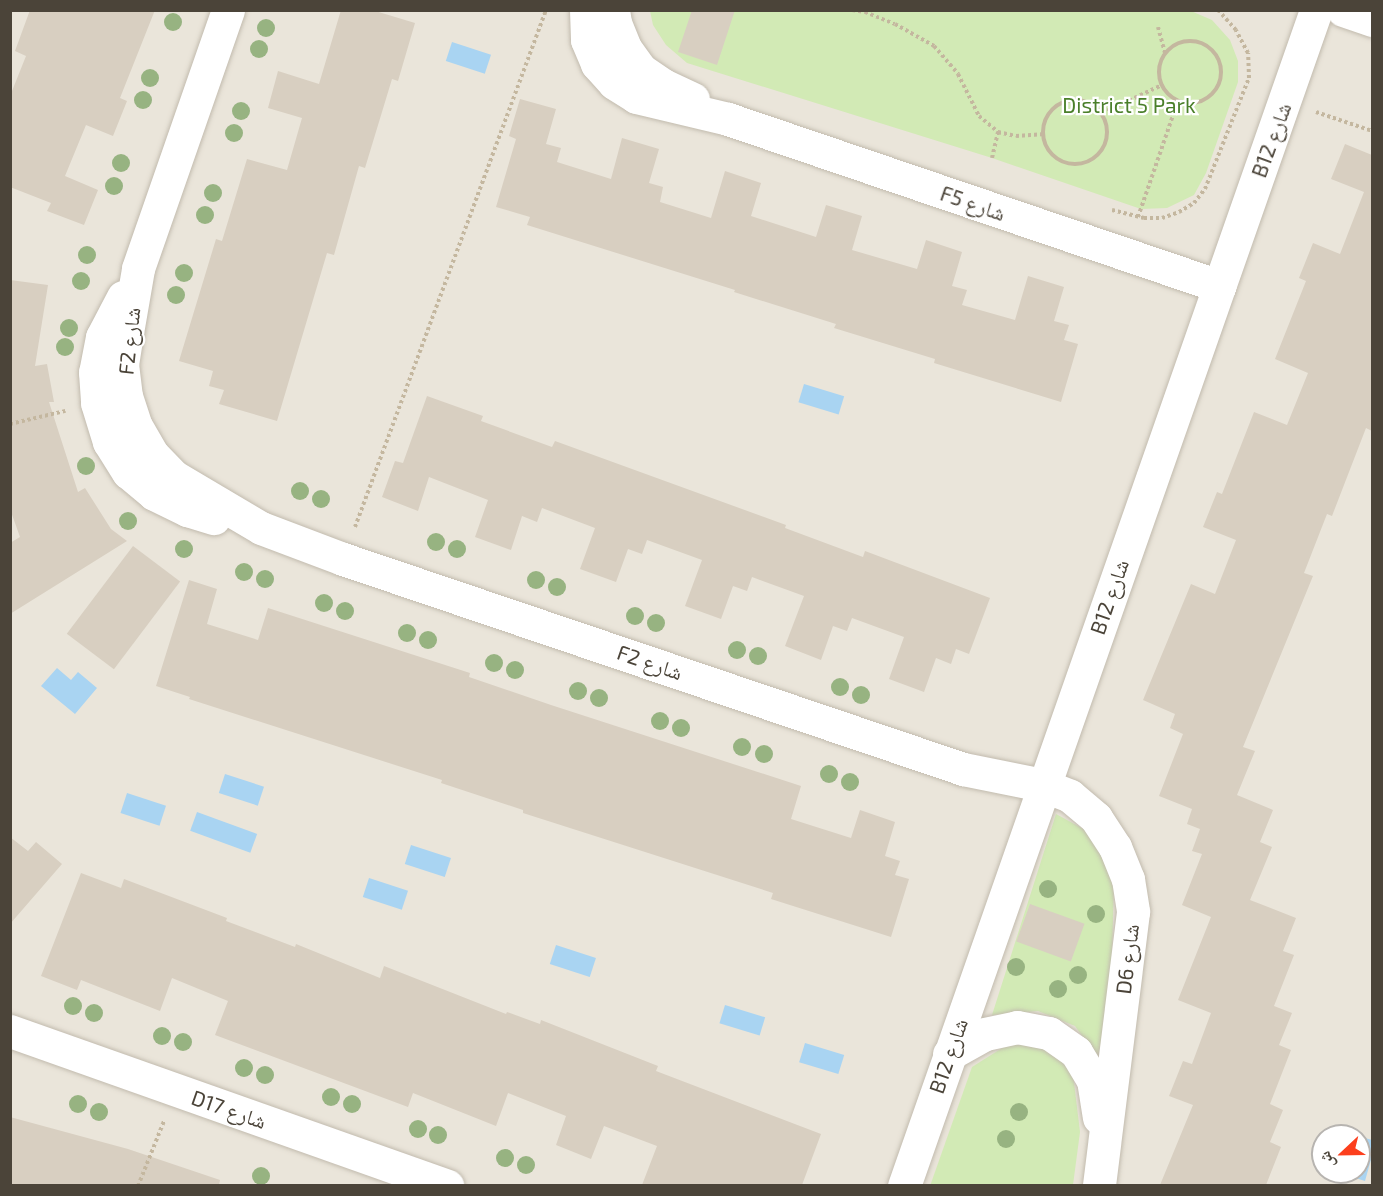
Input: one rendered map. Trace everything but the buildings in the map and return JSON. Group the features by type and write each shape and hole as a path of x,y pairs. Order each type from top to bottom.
{"street":[{"name":"F2 شارع","path":"228,10 138,269 102,338 95,372 97,403 109,442 128,472 154,494 187,510 261,528 343,559 963,769 1042,785"},
{"name":"F5 شارع","path":"586,10 587,40 597,64 614,83 636,97 728,119 1218,286"},
{"name":"F5 شارع","path":"613,10 615,23 625,48 641,70 663,85 728,119"},
{"name":"B12 شارع","path":"904,1185 1042,785 1316,10"},
{"path":"1343,10 1372,20"},
{"name":"F2 شارع","path":"138,269 122,364 126,396 136,426 152,454 173,476 261,528"},
{"name":"D6 شارع","path":"1042,785 1070,796 1096,818 1115,847 1128,879 1133,912 1100,1178"},
{"name":"D6 شارع","path":"949,1054 985,1034 1017,1027 1049,1034 1076,1052 1093,1080 1099,1112 1100,1178"},
{"name":"D17 شارع","path":"10,1031 447,1185"}],"path":[{"path":"343,559 546,10"},
{"path":"852,10 865,12 895,24 934,46 958,74 979,116 998,132 1016,136 1042,134"},
{"path":"1105,207 1138,217 1162,218 1179,213 1194,203 1206,189 1250,78 1248,53 1236,30 1218,10"},
{"path":"1158,27 1165,53 1159,74 1162,85 1178,101 1190,103 1203,101 1220,83 1221,70 1218,58 1210,48 1199,42 1186,41 1174,45 1165,53"},
{"path":"1102,113 1162,85"},
{"path":"1072,99 1089,102 1102,113 1108,129 1107,137 1105,146 1094,160 1078,165 1061,162 1048,150 1042,134 1045,117 1057,105 1072,99"},
{"path":"1138,217 1178,101"},
{"path":"992,158 998,132"},
{"path":"10,424 97,403"},
{"path":"138,1185 177,1090"}],"shaded area":[{"path":"10,11 1372,11 1372,1185 11,1185"}],"green space":[{"name":"District 5 Park","path":"650,11 1191,11 1212,20 1230,40 1238,61 1238,82 1206,173 1194,195 1167,208 1141,209 992,158 687,63 666,45 653,25"},
{"path":"1056,814 1089,832 1114,880 1112,959 1103,1065 1075,1026 1038,1011 992,1015"},
{"path":"1010,1043 1049,1049 1073,1074 1080,1132 1073,1185 930,1186 972,1067"}],"water":[{"path":"452,42 491,55 485,74 446,61"},
{"path":"804,384 844,396 839,414 798,402"},
{"path":"57,668 71,680 78,672 97,688 75,714 41,686"},
{"path":"225,774 264,787 258,806 219,793"},
{"path":"127,793 166,806 160,826 121,813"},
{"path":"197,812 257,834 250,853 190,831"},
{"path":"411,845 451,858 445,877 405,864"},
{"path":"369,878 408,891 402,910 363,897"},
{"path":"556,945 596,958 590,977 550,964"},
{"path":"725,1005 765,1017 760,1035 719,1023"},
{"path":"805,1043 844,1055 838,1074 799,1062"}]}
